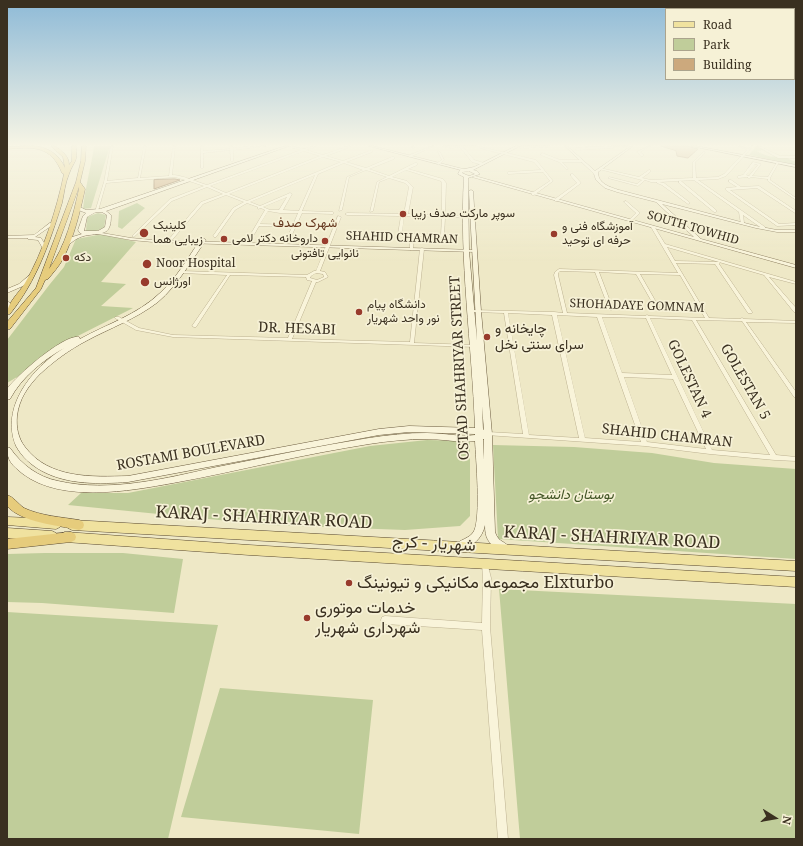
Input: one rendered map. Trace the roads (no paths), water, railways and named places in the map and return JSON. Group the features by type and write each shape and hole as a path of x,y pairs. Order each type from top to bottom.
{"highway":[{"path":"7,311 20,296 34,273 52,224 63,185"},
{"path":"39,288 77,185"},
{"path":"7,327 39,288 59,260 78,208 82,189 80,185"},
{"path":"7,499 10,505 26,513 79,525"},
{"path":"7,544 71,537"}],"main road":[{"path":"86,234 81,230 85,216 89,213 178,185"},
{"path":"109,214 119,208 180,185"},
{"name":"OSTAD SHAHRIYAR STREET","path":"460,546 476,538 480,532 482,514 482,435 475,311 466,217 472,185"},
{"name":"OSTAD SHAHRIYAR STREET","path":"470,250 473,185"},
{"path":"78,208 84,212 98,211 108,212 109,214"},
{"path":"65,247 71,239 105,230 108,226 109,214"},
{"path":"466,217 471,219 472,217"},
{"name":"ROSTAMI BOULEVARD","path":"198,243 181,272 168,290 156,300 74,345 54,358 25,385 13,409 12,426 17,443 27,455 47,470 72,478 86,480 128,479 379,432 409,429 482,435"},
{"name":"ROSTAMI BOULEVARD","path":"8,391 51,353 64,344 119,320 157,295 198,243"},
{"name":"OSTAD SHAHRIYAR STREET","path":"475,311 474,346 490,532 493,541 504,549"},
{"path":"8,391 25,385"},
{"path":"8,391 20,393"},
{"name":"ROSTAMI BOULEVARD","path":"7,450 21,467 44,481 78,488 97,489 161,482 368,441 425,436 482,435"},
{"name":"KARAJ - SHAHRIYAR ROAD","path":"7,521 796,566"},
{"name":"شهریار - کرج","path":"7,533 249,550 796,582"}],"street":[{"path":"98,211 103,185"},
{"path":"171,239 199,205 246,185"},
{"path":"215,236 234,209 289,185"},
{"path":"289,238 312,185"},
{"path":"340,210 346,185"},
{"path":"371,211 377,185"},
{"path":"410,185 400,234 443,236 444,185"},
{"name":"SOUTH TOWHID","path":"506,185 796,267"},
{"path":"533,194 545,185"},
{"path":"556,200 576,185"},
{"path":"604,185 656,201 742,223 764,228 796,231"},
{"path":"665,185 688,203"},
{"path":"684,185 715,211"},
{"path":"700,185 731,209"},
{"path":"705,185 764,228"},
{"path":"736,185 740,188"},
{"path":"777,185 796,200"},
{"path":"134,236 169,201 206,186 267,210 280,212 332,213 340,210 347,214"},
{"path":"796,212 758,187 727,189 778,225 796,224"},
{"path":"259,208 290,194 280,212"},
{"path":"781,202 796,200"},
{"path":"656,201 701,240"},
{"path":"626,202 638,213 630,221"},
{"path":"664,208 679,207"},
{"path":"251,237 267,210"},
{"path":"741,212 742,223"},
{"path":"332,213 333,215 339,217 347,214 466,217"},
{"path":"318,272 339,217"},
{"path":"21,238 39,234 52,224"},
{"path":"791,224 796,228"},
{"name":"SHAHID CHAMRAN","path":"108,226 117,232 134,236 198,243"},
{"path":"258,226 294,226"},
{"path":"653,227 707,318"},
{"path":"678,234 686,227"},
{"name":"SHAHID CHAMRAN","path":"98,233 141,240 198,243 470,250"},
{"path":"411,248 412,235"},
{"path":"7,237 39,239 44,246"},
{"path":"664,245 796,283"},
{"name":"SHAHID CHAMRAN","path":"411,248 422,250 470,250"},
{"path":"412,344 422,250"},
{"path":"674,262 730,264"},
{"path":"716,263 750,312"},
{"path":"565,314 556,275 557,271 681,274"},
{"path":"596,271 611,309"},
{"path":"181,272 308,276 318,272 324,273 326,277 323,280 314,281 310,280 308,276"},
{"path":"7,296 10,293 7,292 21,286 34,273"},
{"path":"638,273 658,309"},
{"path":"194,326 229,274"},
{"path":"765,274 796,311"},
{"path":"290,339 314,281"},
{"path":"7,303 7,311"},
{"name":"SHOHADAYE GOMNAM","path":"475,311 742,319 795,323"},
{"path":"506,312 526,436"},
{"path":"554,313 582,439"},
{"path":"599,315 645,444"},
{"name":"GOLESTAN 4","path":"647,316 710,452"},
{"name":"GOLESTAN 5","path":"693,318 775,458"},
{"path":"742,319 796,396"},
{"name":"DR. HESABI","path":"119,320 138,329 173,336 474,346"},
{"path":"620,375 675,377"},
{"name":"SHAHID CHAMRAN","path":"482,435 582,439 775,458 796,458"},
{"path":"485,564 487,578 486,627 503,839"},
{"path":"386,620 486,627"}],"place":[{"name":"سوپر مارکت صدف زیبا","path":"403,214"},
{"name":"کلینیک زیبایی هما","path":"144,233"},
{"name":"آموزشگاه فنی و حرفه ای توحید","path":"554,234"},
{"name":"داروخانه دکتر لامی","path":"224,239"},
{"name":"نانوایی تافتونی","path":"325,241"},
{"name":"دکه","path":"66,258"},
{"name":"Noor Hospital","path":"147,264"},
{"name":"اورژانس","path":"145,282"},
{"name":"دانشگاه پیام نور واحد شهریار","path":"359,312"},
{"name":"چایخانه و سرای سنتی نخل","path":"487,337"},
{"name":"مجموعه مکانیکی و تیونینگ Elxturbo","path":"349,583"},
{"name":"خدمات موتوری شهرداری شهریار","path":"307,618"}],"district":[{"name":"شهرک صدف","path":"305,223"}],"park label":[{"name":"بوستان دانشجو","path":"571,495"}]}
